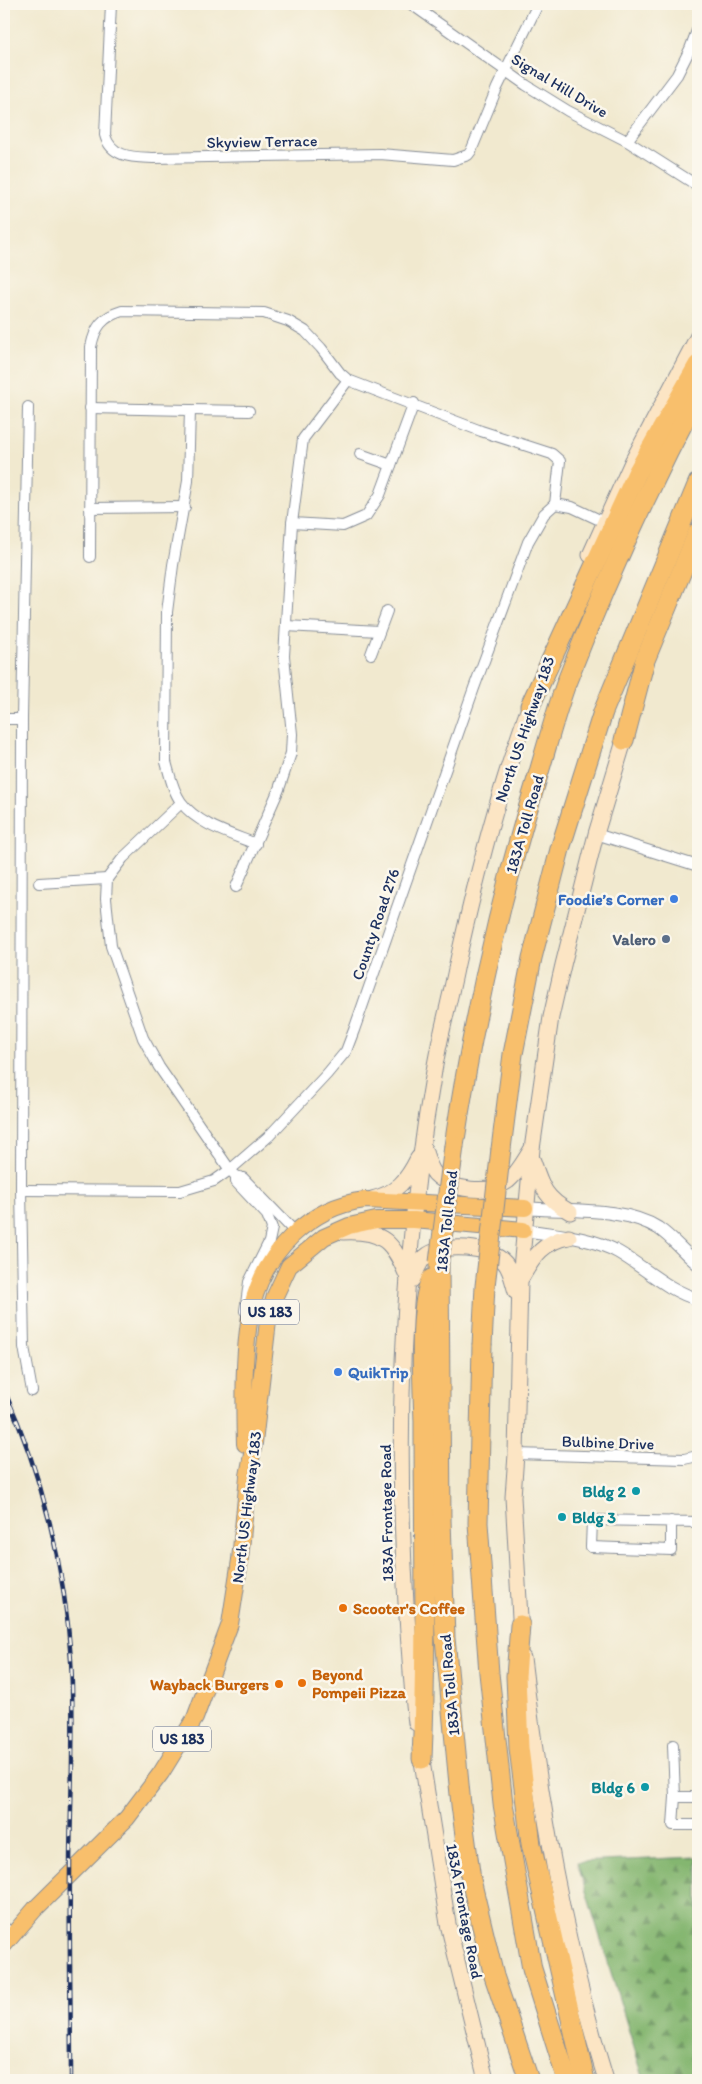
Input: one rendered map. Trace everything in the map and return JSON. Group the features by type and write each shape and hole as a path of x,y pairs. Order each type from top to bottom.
{"highway":[{"path":"530,706 637,473 698,365"},
{"name":"183A Toll Road","path":"529,2080 494,1976 471,1880 460,1805 445,1638 427,1289 439,1262 454,1146 469,1054 488,964 523,824 566,682 667,453 698,394"},
{"path":"567,2080 532,1969 503,1804 489,1673 478,1523 485,1286 513,1054 532,958 560,849 603,712 698,483"},
{"path":"624,740 645,660 698,532"},
{"path":"422,1760 425,1696 431,1346"},
{"path":"520,1625 516,1676 519,1748 531,1844 585,2080"}],"main road":[{"name":"North US Highway 183","path":"423,1148 434,1071 470,904 530,706 604,522 632,462 698,336"},
{"path":"606,2080 580,1988 556,1879 532,1739 520,1625 513,1497 523,1230 551,1017 596,834 624,740 646,678 698,551"},
{"path":"423,1148 433,1170 447,1182 468,1188 492,1189 517,1172 532,1153"},
{"name":"US 183","path":"372,1199 390,1193 406,1180 423,1148"},
{"name":"183A Frontage Road","path":"423,1148 408,1284 402,1397 403,1548 416,1720 422,1760 448,1924 486,2080"},
{"path":"532,1153 546,1194 554,1203 570,1212"},
{"name":"North US Highway 183","path":"248,1476 244,1410 248,1333 255,1296 275,1254 295,1232 315,1217 334,1208 354,1201 372,1199 525,1208"},
{"name":"North US Highway 183","path":"6,1936 127,1818 161,1773 195,1718 230,1624 240,1560 248,1476 254,1443 268,1321 275,1296 289,1266 310,1247 334,1232 349,1226 376,1220 414,1220 523,1230"},
{"path":"289,1266 295,1232"},
{"path":"334,1232 364,1232 383,1238 397,1254 408,1284"},
{"path":"520,1280 539,1250 553,1241 569,1237"},
{"path":"408,1284 420,1264 433,1252 448,1248 483,1250 493,1253 507,1265 519,1300"}],"street":[{"name":"Skyview Terrace","path":"111,4 105,135 109,146 127,156 380,154 453,160 471,151 538,4"},
{"name":"Signal Hill Drive","path":"412,4 506,71 568,110 627,141 698,186"},
{"path":"627,141 682,66 698,28"},
{"path":"90,557 91,347 94,332 101,321 111,314 122,311 264,314 280,318 305,331 348,380 414,403 481,431 545,451 557,457 560,462 555,504 572,508 604,522"},
{"path":"236,887 256,844 290,753 292,734 284,656 292,523 302,439 348,380"},
{"path":"292,523 343,526 354,523 366,516 374,506 414,403"},
{"path":"28,407 22,719 21,1190 24,1347 32,1391"},
{"path":"90,408 249,411"},
{"path":"190,410 188,481 185,507 173,565 167,630 166,762 172,784 181,802 200,819 256,844"},
{"path":"360,454 391,465"},
{"name":"County Road 276","path":"21,1190 180,1191 233,1173 346,1051 524,552 544,514 555,504"},
{"path":"90,508 185,507"},
{"path":"371,654 386,611"},
{"path":"286,626 379,631"},
{"path":"4,719 22,719"},
{"path":"181,802 123,858 107,879 106,899 111,946 143,1038 159,1067 233,1173 236,1182 267,1215 272,1228 269,1242 255,1268 248,1290 244,1318 248,1333"},
{"path":"596,834 698,866"},
{"path":"39,883 107,879"},
{"path":"233,1173 243,1178 295,1232"},
{"path":"525,1208 615,1214 644,1221 669,1236 698,1264"},
{"path":"523,1230 594,1242 616,1251 656,1278 698,1299"},
{"name":"Bulbine Drive","path":"516,1454 684,1459 698,1456"},
{"path":"671,1521 671,1550 591,1547 592,1520 671,1521 698,1522"},
{"path":"673,1745 675,1797 673,1825 698,1825"},
{"path":"675,1797 698,1796"}],"green space":[{"path":"698,1857 698,2080 644,2080 577,1862"}],"railway":[{"path":"4,1390 30,1455 50,1522 68,1625 73,1713 70,1898 71,2080"}],"place":[{"name":"Foodie’s Corner","path":"674,899"},
{"name":"Valero","path":"666,939"},
{"name":"QuikTrip","path":"338,1372"},
{"name":"Bldg 2","path":"636,1491"},
{"name":"Bldg 3","path":"562,1517"},
{"name":"Scooter's Coffee","path":"343,1608"},
{"name":"Beyond Pompeii Pizza","path":"302,1683"},
{"name":"Wayback Burgers","path":"279,1684"},
{"name":"Bldg 6","path":"645,1787"}]}
